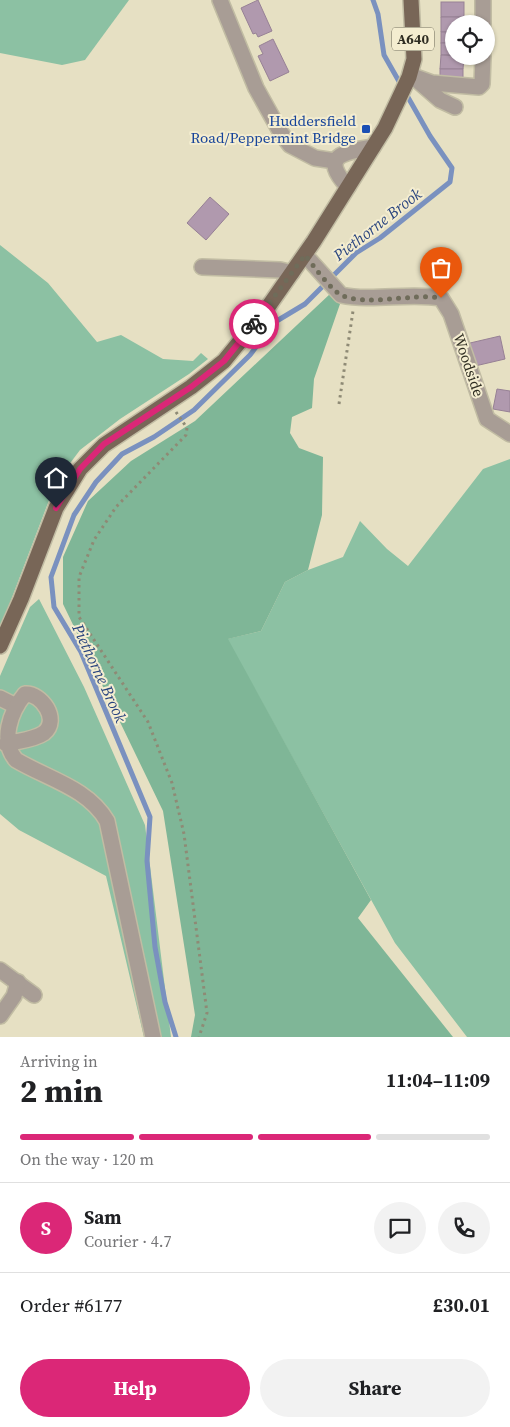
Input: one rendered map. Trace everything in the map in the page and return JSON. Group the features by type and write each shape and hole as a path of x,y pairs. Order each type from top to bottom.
{"main road":[{"name":"A640","path":"0,646 21,599 56,508 80,469 104,444 191,387 224,361 268,307 292,273 310,261 348,187 384,128 410,76 414,59 411,0"}],"street":[{"path":"220,0 256,88 281,133 290,145 315,158 335,161"},
{"path":"483,0 483,15"},
{"path":"410,76 432,83 479,87 482,84 483,65"},
{"path":"410,76 440,100 455,107"},
{"path":"348,187 334,169 335,161 339,155 349,151 373,147"},
{"path":"310,261 348,296"},
{"path":"202,267 280,270 292,273"},
{"name":"Woodside","path":"348,296 425,295 441,298 452,314 487,419 510,434"},
{"path":"6,744 44,732 49,725 50,716 38,697 25,694 16,706 9,724 6,744 10,754 16,760 88,798 99,808 107,821 153,1037"},
{"path":"0,698 16,706"},
{"path":"0,970 34,995"},
{"path":"0,1016 14,996 18,982"}],"path":[{"path":"339,404 348,296"},
{"path":"176,412 187,428 186,435 116,507 94,540 79,577 79,617 148,722 172,783 184,834 207,1013 199,1037"}],"green space":[{"path":"0,0 129,0 85,60 62,65 0,53"},
{"path":"0,245 48,283 97,342 121,335 163,359 193,361 201,353 208,359 189,374 120,419 80,450 56,482 0,629"},
{"path":"331,293 340,304 314,379 312,408 292,417 290,433 299,448 323,457 322,515 308,570 285,582 261,631 228,639 371,900 358,918 453,1037 191,1037 195,1015 163,811 63,604 63,557 88,501 131,461 195,421"},
{"path":"510,459 510,1037 467,1037 395,943 227,639 261,631 285,582 308,570 343,557 360,521 387,549 408,566 483,469"},
{"path":"39,599 84,687 145,825 171,1037 144,1037 106,876 19,830 0,814 0,676 30,607"}],"building":[{"path":"258,0 272,31 258,37 256,33 253,34 241,8"},
{"path":"441,2 464,2 464,15 445,15 445,17 441,17"},
{"path":"441,17 445,17 445,32 441,32"},
{"path":"441,32 445,32 445,43 441,43"},
{"path":"273,39 289,72 270,81 258,56 263,54 259,46"},
{"path":"441,43 445,43 445,55 441,55"},
{"path":"441,55 445,55 445,65 463,65 463,69 440,69"},
{"path":"440,69 463,69 463,82 440,82"},
{"path":"210,197 229,214 206,240 187,223"},
{"path":"500,336 505,359 475,366 470,343"},
{"path":"497,389 510,391 510,412 493,409"}],"waterway":[{"name":"Piethorne Brook","path":"176,1037 165,1002 155,947 147,861 150,817 81,652 54,607 51,577 74,515 96,482 122,454 154,437 194,410 250,355 275,322 305,304 356,253 380,238 450,182 452,168 430,136 384,55 378,14 373,0"}],"way so far":[{"path":"254,324 305,255 340,295 373,299 425,295 441,298"}],"place":[{"name":"Huddersfield Road/Peppermint Bridge","path":"366,129"}],"route":[{"path":"56,508 80,469 104,444 191,387 224,361 254,324"}]}
